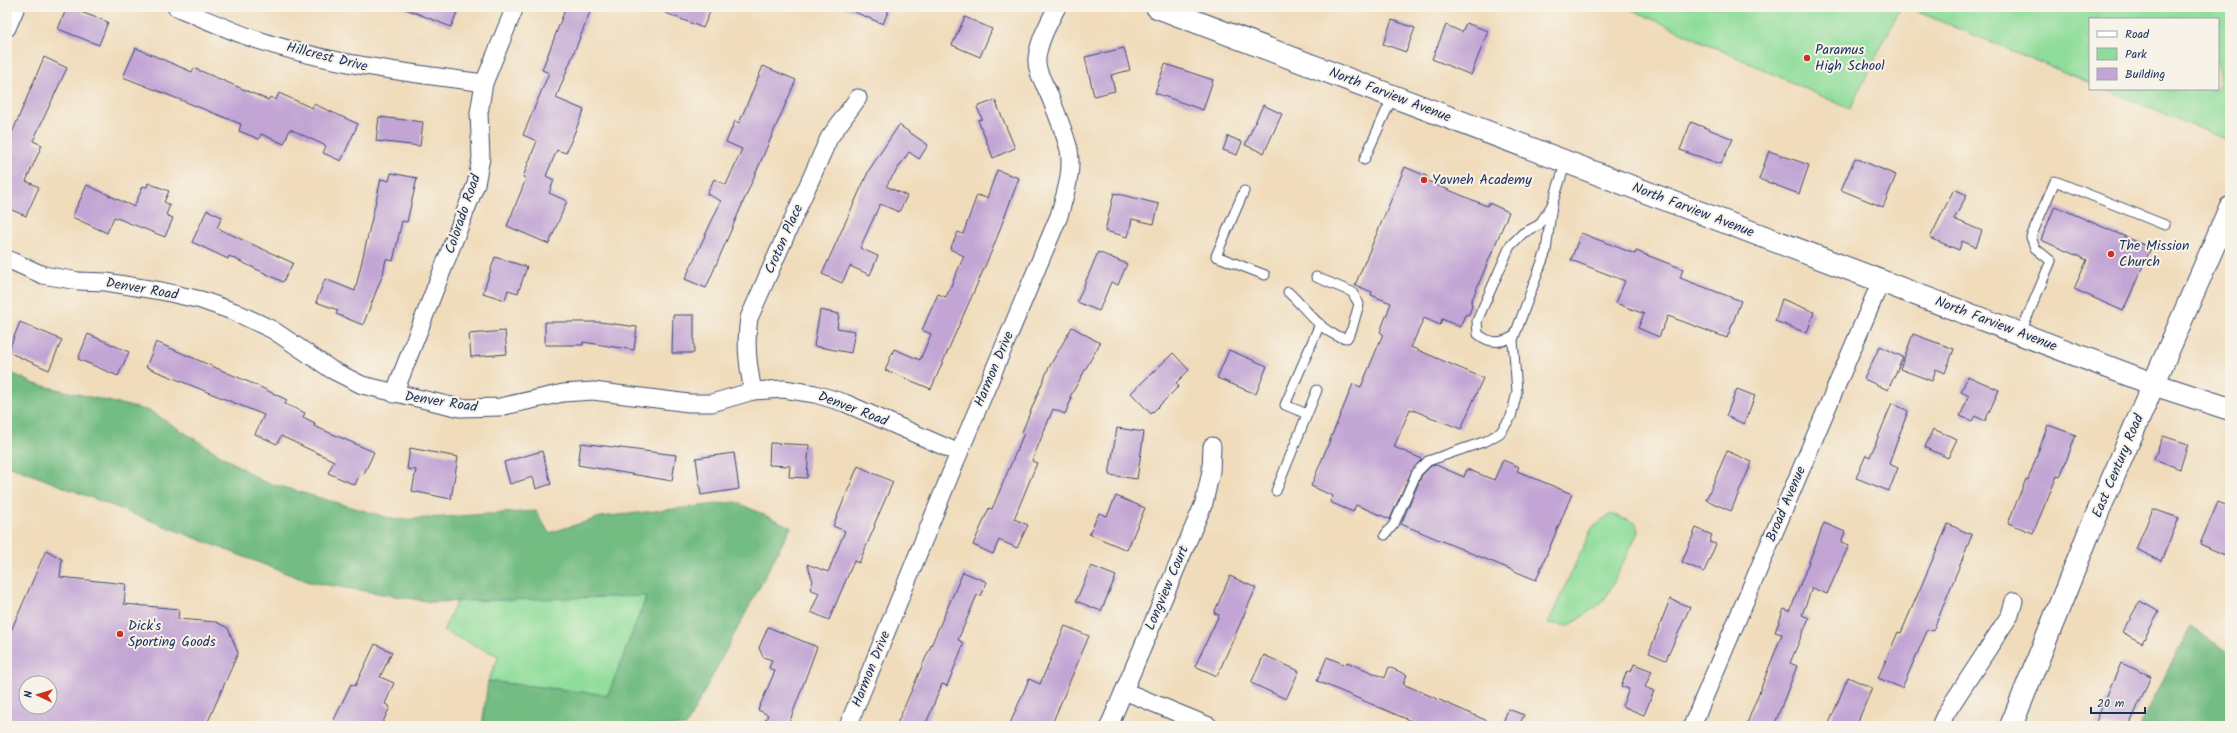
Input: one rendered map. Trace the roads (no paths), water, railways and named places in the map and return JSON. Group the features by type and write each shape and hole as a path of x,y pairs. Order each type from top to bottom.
{"street":[{"name":"Hillcrest Drive","path":"176,7 250,37 323,57 375,68 484,83"},
{"name":"Colorado Road","path":"394,394 476,184 481,158 478,114 484,83 515,7"},
{"name":"Harmon Drive","path":"848,726 959,453 1058,216 1065,195 1069,172 1068,150 1048,92 1039,75 1037,59 1041,40 1057,7"},
{"name":"North Farview Avenue","path":"1157,7 2153,384 2230,408"},
{"path":"7,28 14,8"},
{"name":"Croton Place","path":"753,391 748,366 746,339 749,318 829,138 858,98"},
{"name":"East Century Road","path":"2011,726 2088,535 2230,208"},
{"name":"Denver Road","path":"7,259 43,275 78,281 106,282 161,291 215,305 235,312 273,330 332,370 362,385 394,394 460,408 484,409 563,393 593,391 689,403 712,403 753,391 784,389 815,394 845,403 959,453"},
{"name":"Broad Avenue","path":"1692,726 1881,281"},
{"name":"Longview Court","path":"1109,726 1204,503 1211,471 1212,446"},
{"path":"1940,726 1946,713 2010,615 2014,601"},
{"path":"1124,691 1209,726"}],"lane":[{"path":"1364,160 1393,96"},
{"path":"1385,535 1394,524 1417,472 1428,461 1486,441 1500,433 1511,417 1516,404 1517,392 1514,336 1546,251 1552,205 1566,162"},
{"path":"2020,334 2051,261 2035,248 2032,237 2055,181 2165,225"},
{"path":"1244,191 1216,256 1265,274"},
{"path":"1514,336 1505,341 1486,341 1478,334 1477,321 1510,246 1523,233 1539,225 1552,205"},
{"path":"1288,292 1329,334 1339,338 1346,338 1352,329 1359,304 1352,292 1316,277"},
{"path":"1307,414 1285,405 1320,324"},
{"path":"1276,491 1317,390"}],"place":[{"name":"Paramus High School","path":"1807,58"},
{"name":"Yavneh Academy","path":"1424,180"},
{"name":"The Mission Church","path":"2111,254"},
{"name":"Dick's Sporting Goods","path":"120,634"}]}
